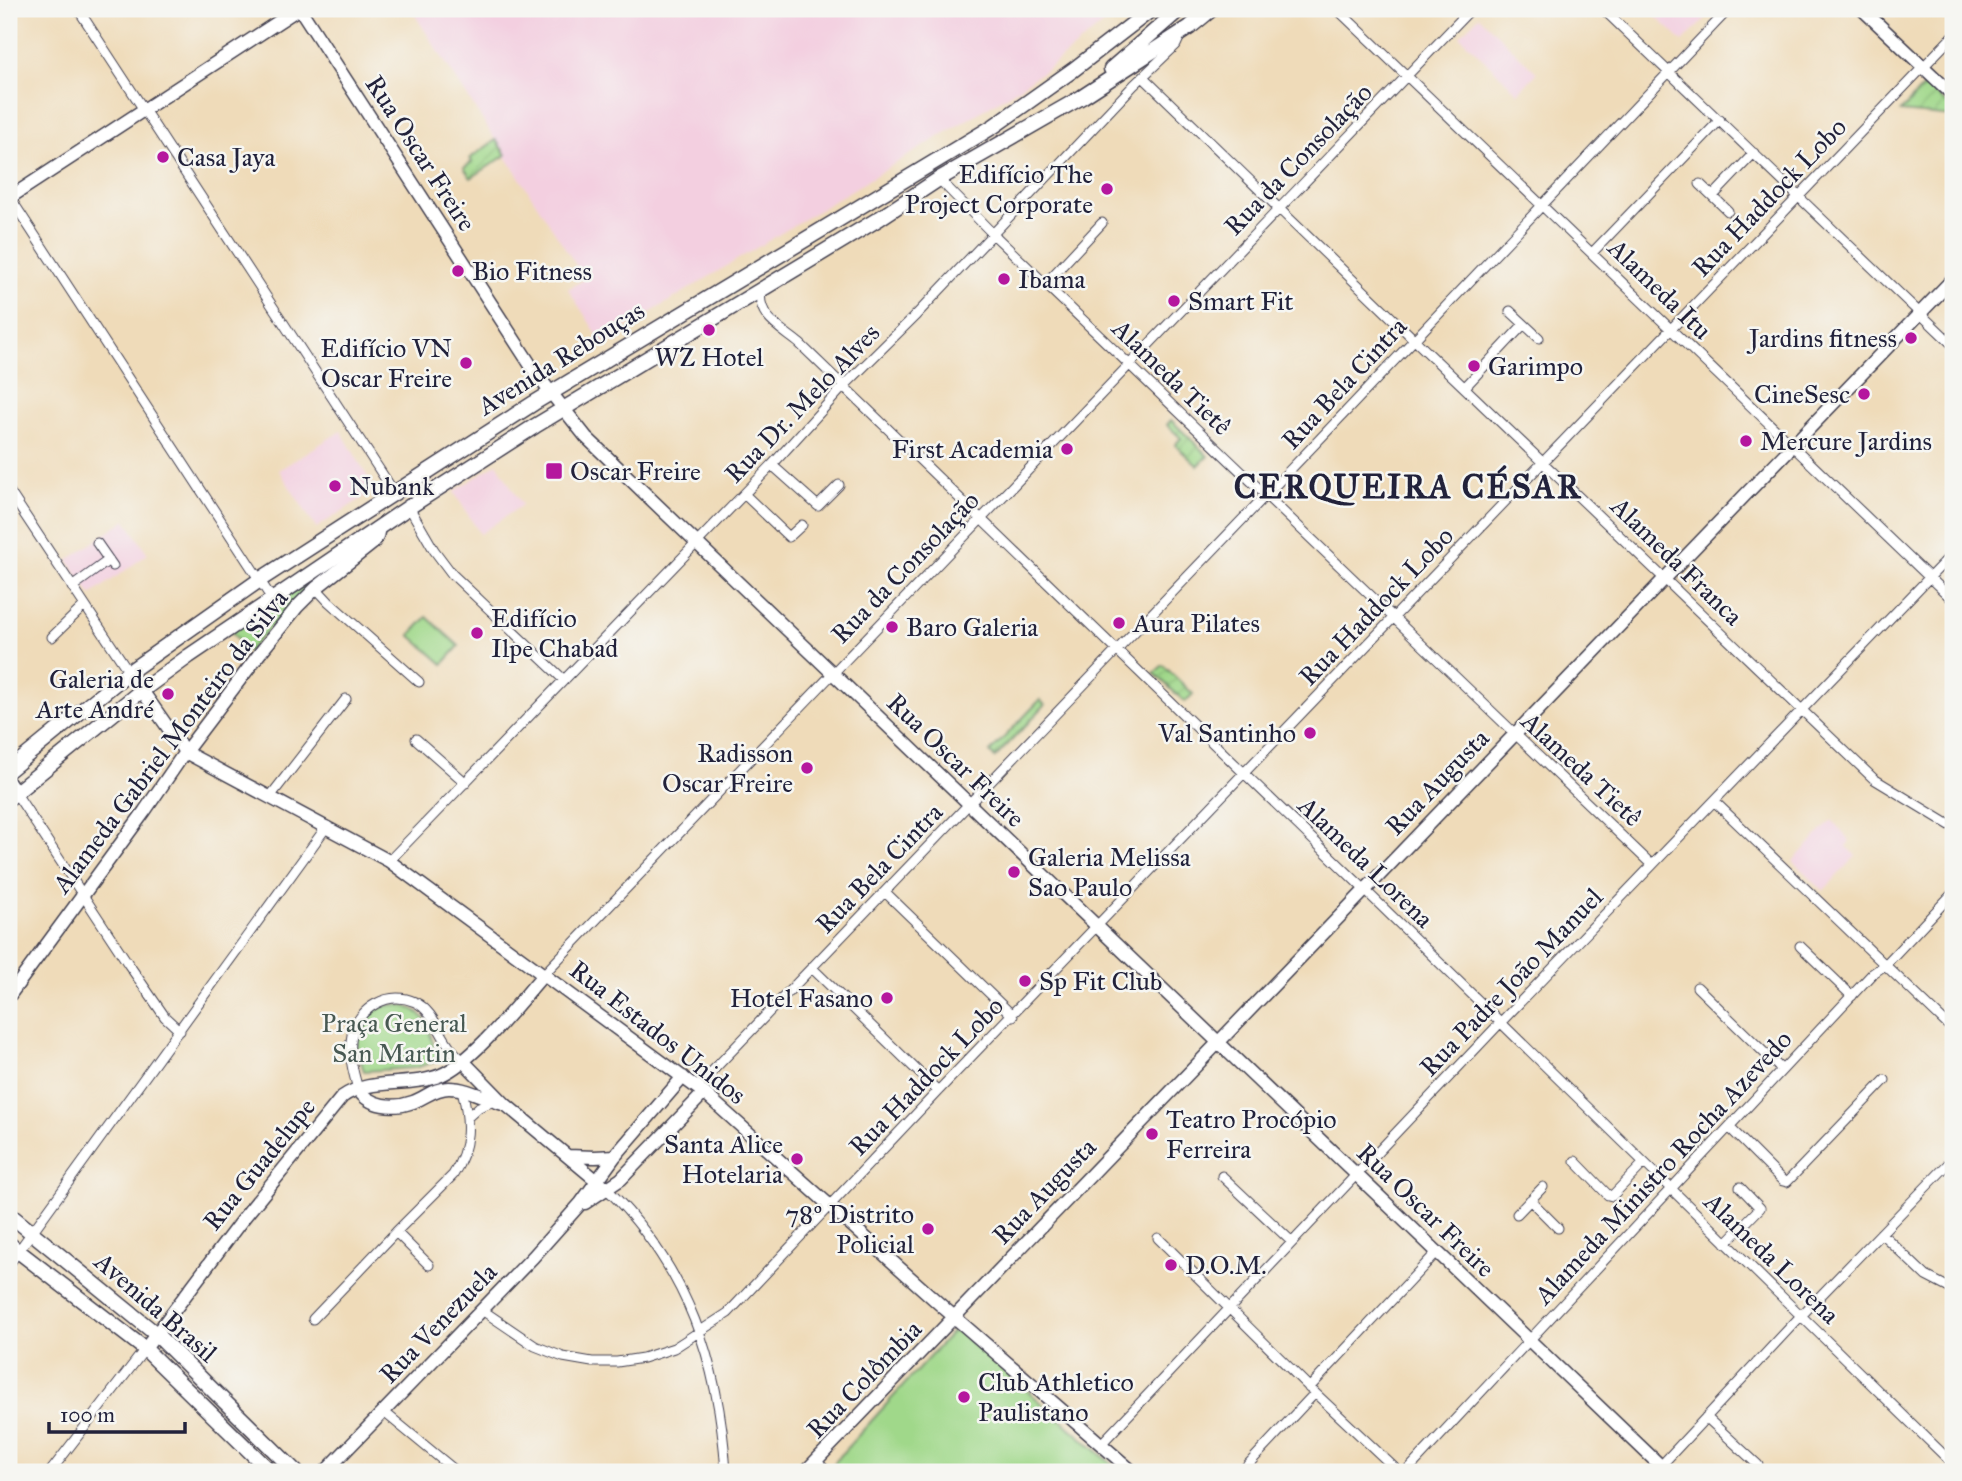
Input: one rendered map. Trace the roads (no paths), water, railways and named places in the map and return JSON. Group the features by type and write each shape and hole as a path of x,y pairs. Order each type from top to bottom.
{"main road":[{"name":"Avenida Rebouças","path":"9,770 129,672 261,579 551,393 1007,117 1152,9"},
{"name":"Avenida Rebouças","path":"1082,97 1180,9"},
{"name":"Avenida Rebouças","path":"11,791 223,631 409,507 563,409 939,179 1082,97 1182,32 1212,9"},
{"name":"Avenida Brasil","path":"9,1214 156,1334 296,1472"},
{"name":"Avenida Brasil","path":"13,1248 145,1349 271,1472"}],"street":[{"path":"78,9 394,492"},
{"path":"272,599 9,197 299,9"},
{"name":"Rua Oscar Freire","path":"299,9 551,393 608,459 1529,1340 1661,1470"},
{"name":"Alameda Itu","path":"1337,9 1953,600"},
{"name":"Rua da Consolação","path":"544,974 1471,9"},
{"path":"1604,9 1953,345"},
{"name":"Rua Bela Cintra","path":"700,1090 812,968 1729,9"},
{"path":"1862,9 1953,95"},
{"name":"Rua Dr. Melo Alves","path":"389,861 772,465 843,387 1176,45 1182,32"},
{"name":"Rua Haddock Lobo","path":"482,1310 535,1346 563,1357 592,1362 643,1358 674,1348 727,1313 1953,36"},
{"name":"Alameda Franca","path":"1143,77 1874,779 1953,827"},
{"path":"1592,253 1720,120"},
{"path":"1713,196 1754,153"},
{"name":"Alameda Tietê","path":"939,179 1514,735 1653,864"},
{"path":"1700,184 1728,211"},
{"path":"1045,284 1102,223"},
{"name":"Rua Augusta","path":"955,1317 1953,279"},
{"name":"Alameda Lorena","path":"761,290 759,299 762,312 800,345 1365,890 1953,1464"},
{"path":"1510,311 1539,338"},
{"path":"1465,387 1524,324"},
{"path":"772,465 818,506 839,485"},
{"path":"9,491 129,672"},
{"path":"744,494 789,537 802,525"},
{"path":"409,507 434,551 452,574 564,680"},
{"name":"Alameda Gabriel Monteiro da Silva","path":"9,996 184,752 267,644 316,588 373,543 379,527"},
{"path":"72,587 111,563 97,543"},
{"name":"Rua Padre João Manuel","path":"1102,1443 1953,553"},
{"path":"316,588 419,682"},
{"path":"52,637 84,606"},
{"name":"Rua Estados Unidos","path":"129,672 184,752 389,861 700,1090 1133,1472"},
{"path":"269,798 346,699"},
{"path":"416,739 466,783"},
{"path":"11,791 165,1017 180,1031"},
{"path":"1714,800 1953,1030"},
{"path":"9,1264 13,1248 31,1233 327,826"},
{"path":"885,892 1013,1016"},
{"name":"Alameda Ministro Rocha Azevedo","path":"1406,1472 1872,974 1885,965 1953,893"},
{"path":"1800,946 1852,996"},
{"path":"812,968 938,1091"},
{"path":"358,1089 442,1075 462,1060 544,974"},
{"path":"1697,987 1782,1070"},
{"path":"499,1103 462,1090 440,1090 414,1102 388,1106 367,1099 358,1089 351,1065 352,1035 357,1022 376,1003 388,999 414,1002 422,1007 430,1014 449,1047 499,1103 603,1185 645,1228 668,1265 700,1332 718,1397 724,1431 726,1472"},
{"name":"Rua Venezuela","path":"603,1185 615,1156 682,1077"},
{"path":"1728,1127 1787,1182 1885,1080"},
{"name":"Rua Guadelupe","path":"50,1472 242,1220 336,1104 345,1095 358,1089"},
{"path":"313,1319 443,1186 460,1164 468,1135 468,1117 462,1090"},
{"name":"Rua Venezuela","path":"325,1472 581,1203 654,1147 700,1090"},
{"path":"468,1117 479,1107 499,1103"},
{"path":"568,1156 615,1156"},
{"path":"1661,1470 1706,1417 1953,1158"},
{"path":"1575,1161 1612,1196 1644,1163"},
{"path":"1222,1176 1292,1242"},
{"path":"1517,1214 1542,1187"},
{"path":"1726,1242 1760,1208 1740,1187"},
{"path":"1530,1200 1558,1228"},
{"path":"396,1232 429,1265"},
{"path":"1881,1233 1926,1276 1953,1290"},
{"path":"1158,1238 1312,1391 1399,1472"},
{"path":"1241,1472 1437,1252"},
{"name":"Rua Colômbia","path":"805,1472 955,1317"},
{"path":"384,1412 457,1472"},
{"path":"1706,1417 1758,1465"},
{"path":"816,1461 828,1472"}],"place":[{"name":"Casa Jaya","path":"163,157"},
{"name":"Edifício The Project Corporate","path":"1107,189"},
{"name":"Bio Fitness","path":"458,271"},
{"name":"Ibama","path":"1004,279"},
{"name":"Smart Fit","path":"1174,301"},
{"name":"WZ Hotel","path":"709,330"},
{"name":"Jardins fitness","path":"1911,338"},
{"name":"Edifício VN Oscar Freire","path":"466,363"},
{"name":"Garimpo","path":"1474,366"},
{"name":"CineSesc","path":"1864,394"},
{"name":"Mercure Jardins","path":"1746,441"},
{"name":"First Academia","path":"1067,449"},
{"name":"Oscar Freire","path":"554,471"},
{"name":"Nubank","path":"335,486"},
{"name":"Aura Pilates","path":"1119,623"},
{"name":"Baro Galeria","path":"892,627"},
{"name":"Edifício Ilpe Chabad","path":"477,633"},
{"name":"Galeria de Arte André","path":"168,694"},
{"name":"Val Santinho","path":"1310,733"},
{"name":"Radisson Oscar Freire","path":"807,768"},
{"name":"Galeria Melissa Sao Paulo","path":"1014,872"},
{"name":"Sp Fit Club","path":"1025,981"},
{"name":"Hotel Fasano","path":"887,998"},
{"name":"Teatro Procópio Ferreira","path":"1152,1134"},
{"name":"Santa Alice Hotelaria","path":"797,1159"},
{"name":"78º Distrito Policial","path":"928,1229"},
{"name":"D.O.M.","path":"1171,1265"},
{"name":"Club Athletico Paulistano","path":"964,1397"}],"district":[{"name":"CERQUEIRA CÉSAR","path":"1408,486"}],"park label":[{"name":"Praça General San Martin","path":"394,1038"}]}
